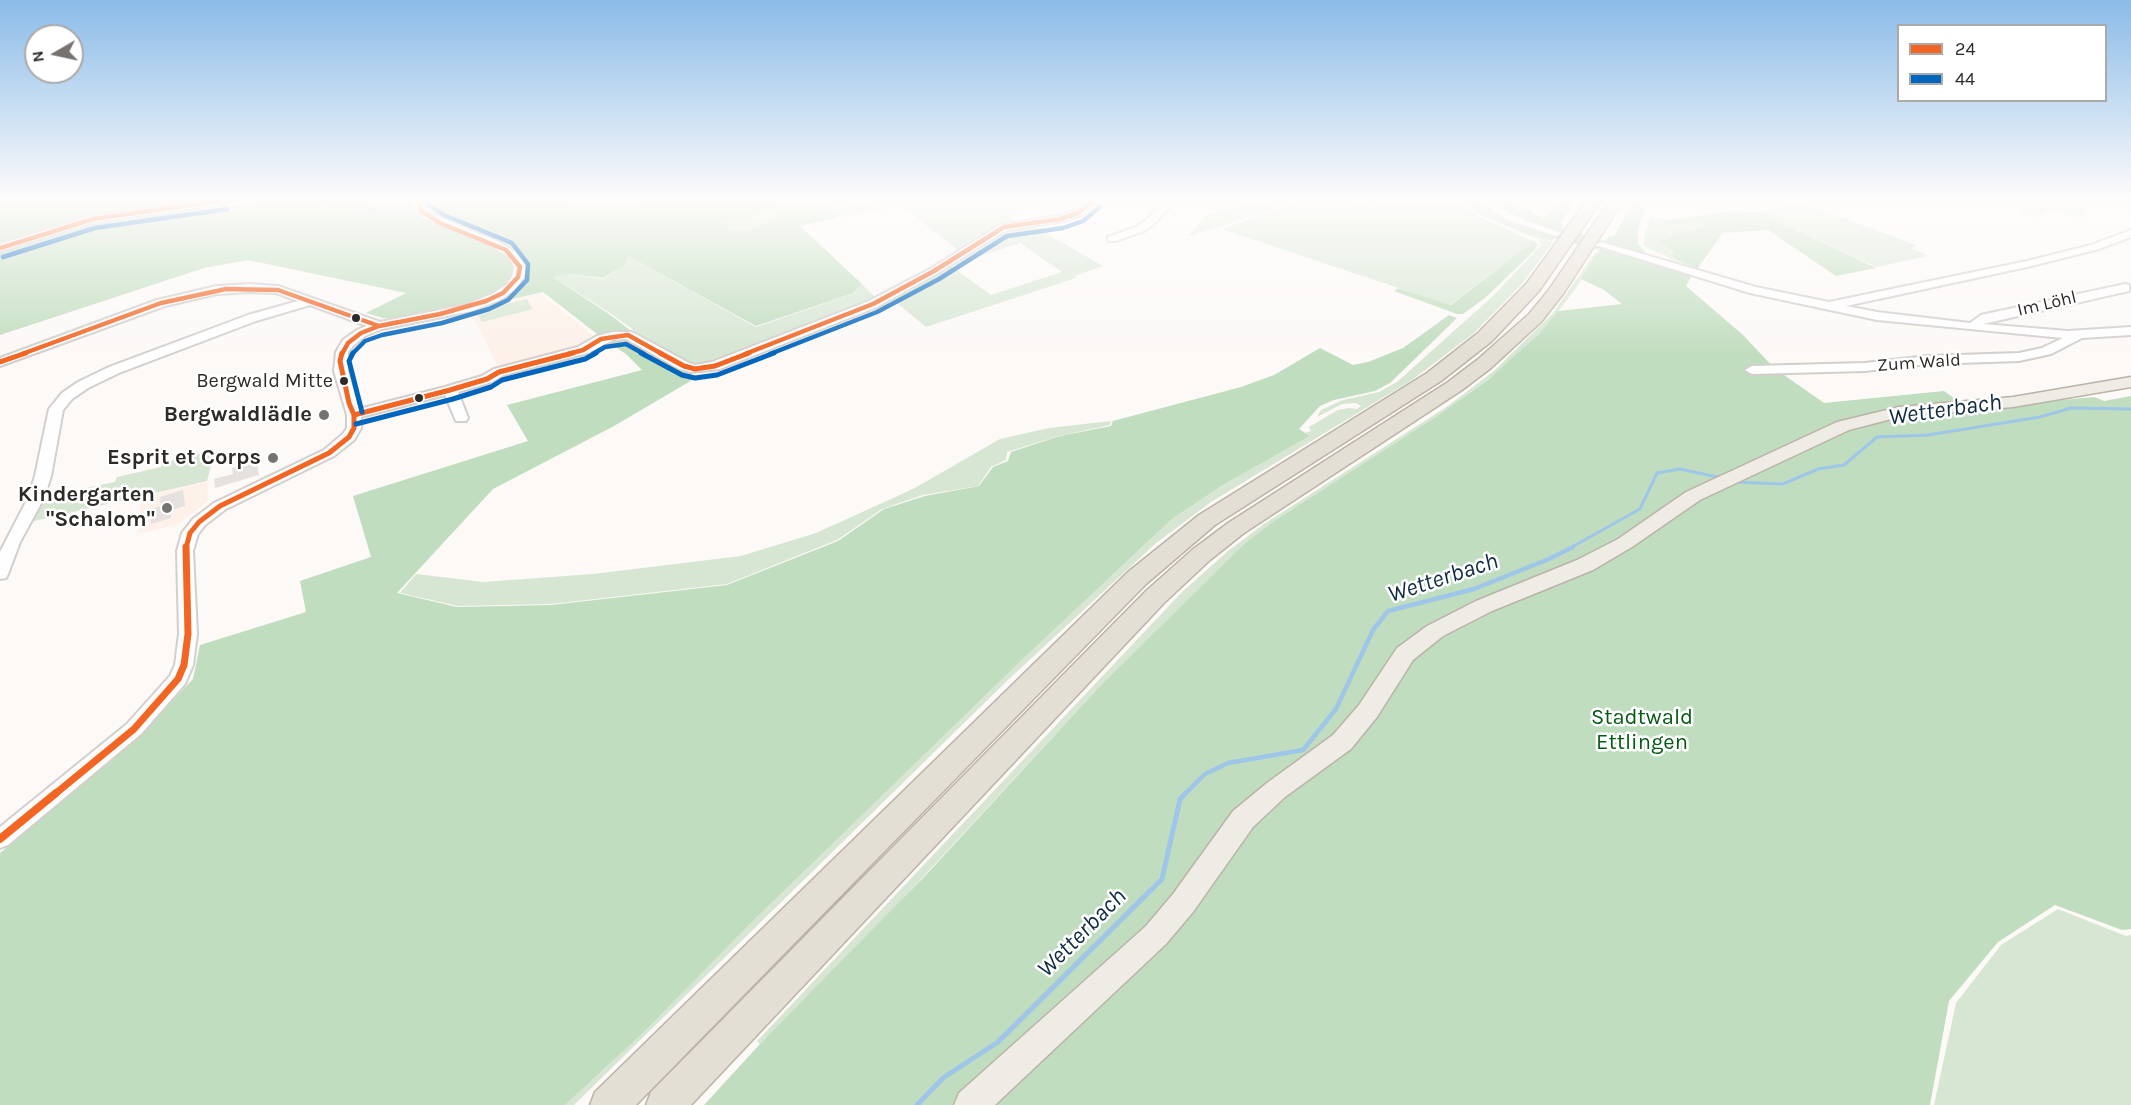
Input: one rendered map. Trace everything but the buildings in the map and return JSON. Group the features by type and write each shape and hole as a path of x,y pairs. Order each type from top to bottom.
{"highway":[{"path":"609,1105 1137,578 1215,514 1434,377 1485,337 1533,287 1558,252"},
{"path":"665,1105 1155,597 1236,528 1427,405 1484,364 1535,318 1582,252"}],"main road":[{"path":"971,1105 1156,935 1183,903 1233,832 1260,802 1342,742 1368,711 1404,654 1435,631 1467,614 1606,554 1693,496 1717,484 1811,440 1869,418 1905,412 1995,404 2131,382"}],"street":[{"path":"0,839 134,729 178,679 184,665 188,634 185,551 190,533 199,522 220,506 341,445 354,428 354,415 341,371 342,352 348,343 361,333 379,326 440,315 486,301 503,293 518,278 520,267 507,252"},
{"path":"354,415 450,390 487,379 506,370 583,350 601,339 628,335 684,366 695,369 715,366 873,303 934,271 965,252"},
{"path":"1623,252 1754,290 1895,318 1974,327 2082,334 2131,331"},
{"path":"1828,306 2027,264 2074,252"},
{"path":"0,362 161,303 209,291 249,288 278,291 379,326"},
{"name":"Im Löhl","path":"1974,327 1981,319 2125,288"},
{"path":"0,574 12,542 36,498 43,476 56,409 67,396 83,385 114,370 252,318 309,302"},
{"name":"Zum Wald","path":"1752,370 1865,367 1928,360 2019,357 2046,351 2082,334"},
{"path":"450,390 461,418"}],"shaded area":[{"path":"540,293 594,336 582,346 498,367 469,309"},
{"path":"207,482 208,501 179,524 137,534 141,497"}],"green space":[{"path":"0,252 827,252 862,284 854,293 756,326 628,256 624,266 603,278 571,274 553,277 609,314 694,379 614,426 493,489 397,593 457,607 551,605 727,585 838,541 884,509 925,496 979,486 993,467 1008,461 1011,452 1060,436 1111,426 1113,421 1241,387 1274,375 1320,348 1353,365 1368,362 1403,348 1449,315 1457,318 1390,383 1375,391 1334,400 1320,406 1299,429 1310,436 1223,485 1172,519 1024,658 754,920 643,1033 565,1105 0,1105 0,853 147,728 193,679 200,645 306,612 300,581 371,557 353,496 528,441 507,405 642,370 626,354 543,292 469,309 411,319 383,318 366,313 406,293 248,260 204,268 0,335"},
{"path":"968,252 994,252 951,266 991,295 1062,272 1032,252 1078,252 1103,266 1075,276 1076,278 926,327 891,298"},
{"path":"1289,252 1519,252 1450,305"},
{"path":"1519,252 1533,252 1485,298 1463,314 1457,314 1394,291 1398,288 1451,305"},
{"path":"1535,252 1546,252 1522,284 1474,333 1412,380 1211,502 1155,544 1008,680 574,1105 565,1105 643,1033 754,920 1024,658 1172,519 1223,485 1310,436 1305,433 1311,431 1309,427 1338,410 1357,409 1361,406 1356,403 1342,404 1317,417 1321,410 1343,400 1379,392 1397,382 1494,295"},
{"name":"Stadtwald Ettlingen","path":"1598,252 1617,252 1693,273 1686,286 1743,335 1774,368 1824,403 1944,391 1970,409 2094,397 2104,401 2131,396 2131,929 2122,930 2055,905 1998,942 1949,1001 1930,1105 704,1105 760,1044 926,875 1099,687 1245,543 1274,521 1437,416 1489,379 1539,334 1558,311 1622,304 1604,290 1581,279"},
{"path":"1656,252 1672,252 1674,253 1672,258 1696,271"},
{"path":"1674,252 1710,252 1697,269 1672,258"},
{"path":"1800,252 1842,252 1876,268 1836,276"},
{"path":"1843,252 1919,252 1928,256 1876,267"},
{"path":"1595,253 1598,253 1576,288 1546,327 1502,369 1437,416 1274,521 1245,543 1099,687 863,942 760,1044 757,1041 1182,592 1228,551 1264,524 1448,406 1494,371 1553,313"},
{"path":"628,256 756,327 855,293 862,284 877,299 719,362 698,366 668,355 610,313 553,277 571,274 603,279 624,266"},
{"path":"527,299 533,309 482,322 476,311"},
{"path":"1111,421 1110,425 1059,436 1007,452 1006,460 991,467 978,486 923,495 882,509 837,540 727,584 551,604 458,606 400,593 416,574 483,582 593,574 741,556 816,533 913,489 1000,439 1049,428"},
{"path":"215,450 207,481 30,522 42,497 115,482 117,477 161,467 162,463"},
{"path":"2058,909 2126,936 2131,935 2131,1105 1934,1105 1956,1003 2001,945"}],"waterway":[{"path":"0,253 4,252"},
{"name":"Wetterbach","path":"1735,482 1783,484 1818,469 1844,465 1877,437 1928,435 2040,417 2071,408 2131,409"},
{"name":"Wetterbach","path":"1570,548 1640,509 1657,473 1680,469 1722,478"},
{"name":"Wetterbach","path":"917,1105 943,1078 998,1042 1162,879 1180,799 1205,774 1228,763 1303,750 1336,709 1373,630 1388,611 1474,589 1573,547"}],"transit line":[{"name":"44","path":"3,257 20,252"},
{"name":"24","path":"0,839 134,729 178,679 184,665 188,634 185,551 190,533 199,522 220,506 329,453 349,437 354,428 354,415 349,403 340,361 342,352 348,343 361,333 379,326 440,314 486,301 503,293 518,277 520,267 507,252"},
{"name":"44","path":"362,412 349,361 355,349 365,341 382,335 442,323 489,309 508,300 527,280 528,264 519,252"},
{"name":"24","path":"354,415 450,390 487,379 499,372 583,350 601,339 613,336 628,335 684,366 695,369 715,366 873,304 965,252"},
{"name":"44","path":"356,424 453,399 491,387 502,380 585,359 605,347 614,345 626,344 682,375 695,378 717,375 877,312 939,279 982,252"},
{"name":"24","path":"0,362 161,303 226,289 278,290 379,326 399,322"}],"place":[{"name":"Bergwald Mitte","path":"344,381"},
{"name":"Bergwaldlädle","path":"324,415"},
{"name":"Esprit et Corps","path":"273,458"},
{"name":"Kindergarten \"Schalom\"","path":"167,508"}]}
